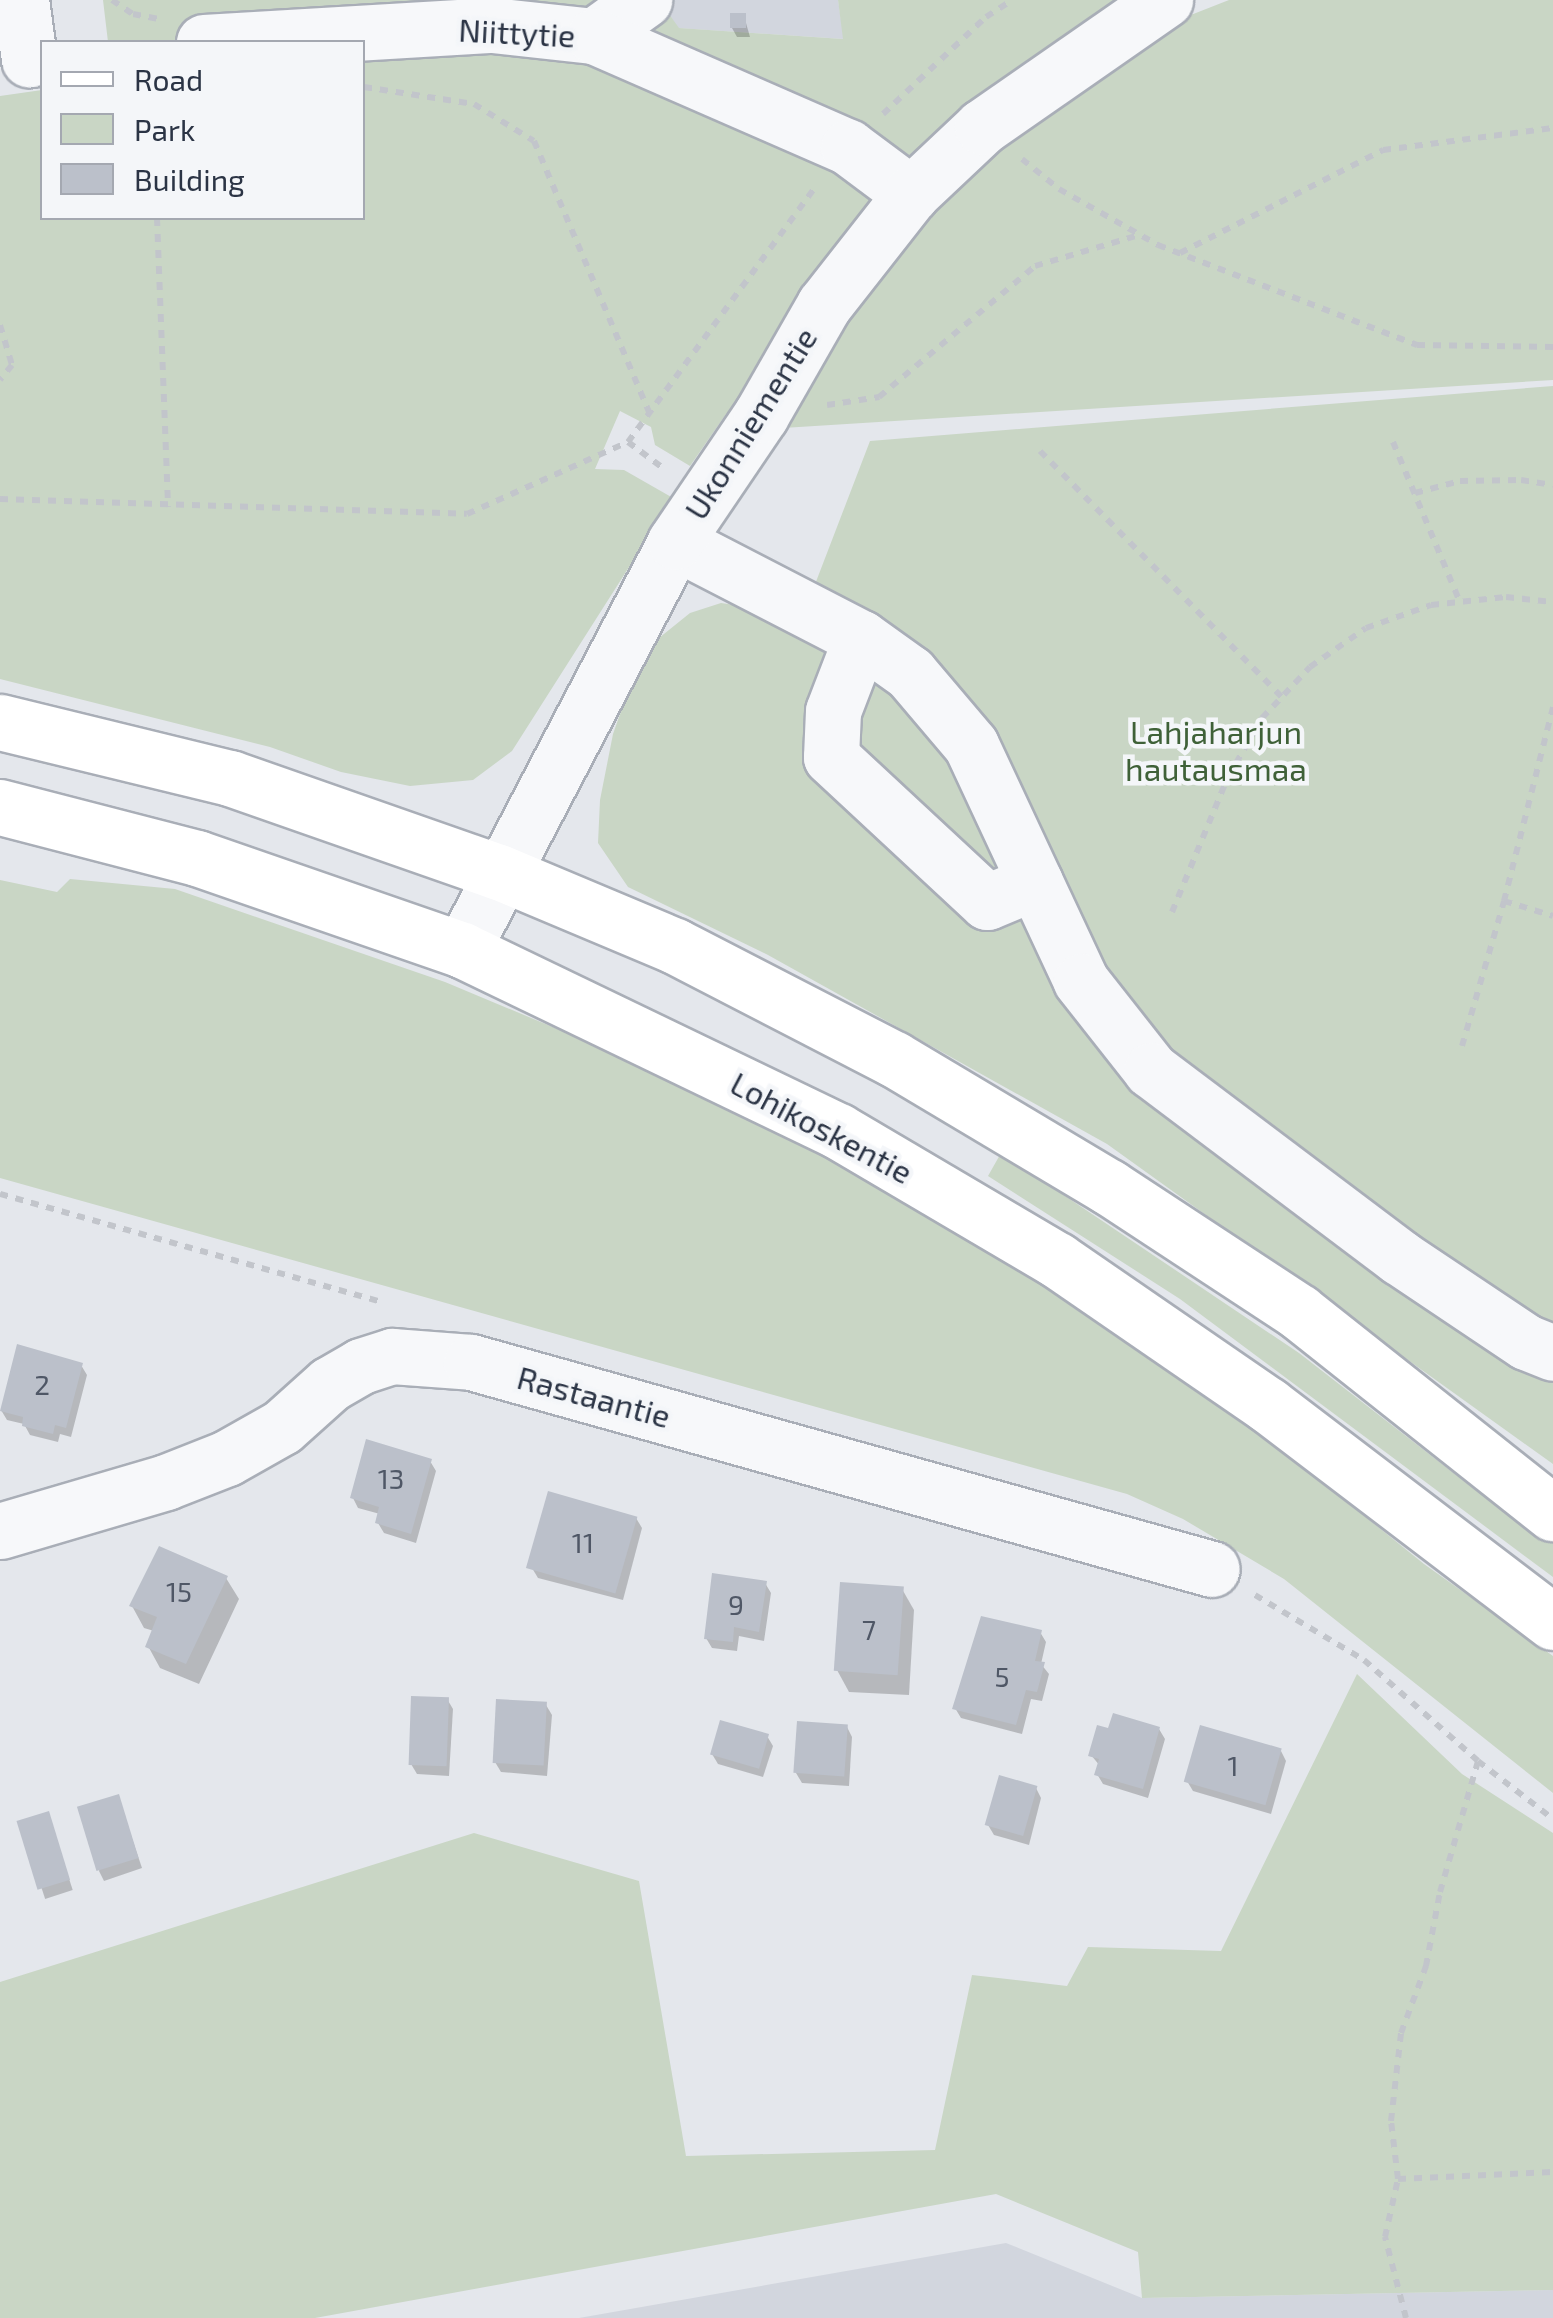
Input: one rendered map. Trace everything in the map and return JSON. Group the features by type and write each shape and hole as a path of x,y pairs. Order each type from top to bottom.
{"main road":[{"path":"0,722 230,778 499,872 675,946 860,1042 1109,1187 1299,1312 1553,1514"},
{"name":"Lohikoskentie","path":"0,807 196,858 462,950 838,1132 1057,1260 1268,1404 1553,1622"}],"street":[{"path":"21,0 24,61"},
{"path":"594,36 644,0"},
{"name":"Ukonniementie","path":"462,950 499,872 675,542 761,415 824,304 911,194 982,127 1165,0"},
{"name":"Niittytie","path":"182,36 492,25 594,36 848,147 911,194"},
{"path":"675,542 861,638 910,673 971,745 1082,981 1151,1070 1399,1257 1526,1342 1553,1353"},
{"path":"861,638 834,711 830,757 987,902 1034,882"},
{"name":"Rastaantie","path":"0,1531 166,1482 258,1444 330,1384 361,1366 392,1356 471,1362 1212,1569"}],"path":[{"path":"112,0 133,14 158,16 182,36"},
{"path":"0,499 466,514 628,442 774,238 848,147 986,17 1012,0"},
{"path":"365,87 474,104 534,140 649,412"},
{"path":"982,127 1059,190 1178,254 1417,345 1553,347"},
{"path":"1178,254 1383,150 1553,128"},
{"path":"157,220 168,507"},
{"path":"761,415 879,397 1034,266 1139,235"},
{"path":"0,325 12,365 0,380"},
{"path":"1393,442 1460,602"},
{"path":"1040,451 1282,697"},
{"path":"1415,493 1460,481 1521,480 1553,485"},
{"path":"1172,912 1228,777 1262,718 1310,667 1366,628 1431,605 1506,596 1553,602"},
{"path":"1462,1046 1504,902 1553,708"},
{"path":"1504,902 1553,916"},
{"path":"1406,2318 1384,2238 1398,2179 1390,2120 1401,2032 1426,1966 1440,1892 1478,1761"},
{"path":"1398,2179 1553,2172"}],"shaded area":[{"path":"659,0 838,0 844,39 678,28"},
{"path":"1006,2243 1142,2298 1553,2290 1553,2318 579,2318"}],"green space":[{"path":"103,0 659,0 679,28 843,39 838,0 1172,0 1178,20 1229,0 1553,0 1553,380 783,428 726,414 690,466 655,445 651,427 620,411 595,469 624,470 673,498 512,751 473,780 410,786 341,772 270,747 0,679 0,96 40,90 40,220 365,220 365,40 108,40"},
{"name":"Lahjaharjun hautausmaa","path":"1553,386 1553,1464 1107,1144 768,955 628,887 598,843 600,800 613,734 632,680 654,642 690,613 721,603 755,608 799,626 870,441"},
{"path":"70,879 175,889 445,982 591,1043 826,1157 1045,1285 1243,1418 1424,1564 1553,1656 1553,1793 1284,1579 1183,1519 1127,1494 0,1178 0,880 57,892"},
{"path":"1001,1153 1299,1353 1469,1485 1553,1543 1553,1577 1180,1299 988,1176"},
{"path":"1357,1674 1462,1774 1553,1833 1553,2290 1142,2298 1138,2252 996,2194 315,2318 0,2318 0,1982 474,1833 639,1881 686,2156 935,2150 972,1975 1067,1986 1088,1947 1221,1951"}],"building":[{"path":"730,13 746,13 746,28 730,28"},
{"path":"17,1344 83,1363 66,1428 55,1425 53,1434 22,1426 23,1417 0,1411"},
{"path":"366,1439 432,1459 411,1534 375,1523 379,1507 350,1498"},
{"path":"548,1491 637,1517 615,1594 526,1568"},
{"path":"159,1546 228,1576 186,1664 145,1647 157,1617 129,1606"},
{"path":"712,1573 767,1581 759,1632 734,1627 733,1642 704,1639"},
{"path":"840,1582 904,1586 898,1675 834,1671"},
{"path":"981,1616 1042,1630 1035,1661 1045,1662 1037,1692 1026,1690 1016,1725 952,1709"},
{"path":"411,1696 449,1697 447,1766 409,1765"},
{"path":"496,1699 547,1702 544,1766 493,1763"},
{"path":"1113,1713 1160,1727 1143,1789 1094,1775 1099,1759 1088,1756 1097,1725 1108,1728"},
{"path":"720,1720 769,1734 759,1769 710,1755"},
{"path":"797,1721 848,1725 844,1776 793,1773"},
{"path":"1200,1725 1282,1748 1265,1805 1184,1782"},
{"path":"999,1775 1037,1786 1023,1836 985,1825"},
{"path":"119,1794 139,1858 97,1871 77,1807"},
{"path":"49,1811 70,1880 38,1890 16,1821"}]}
